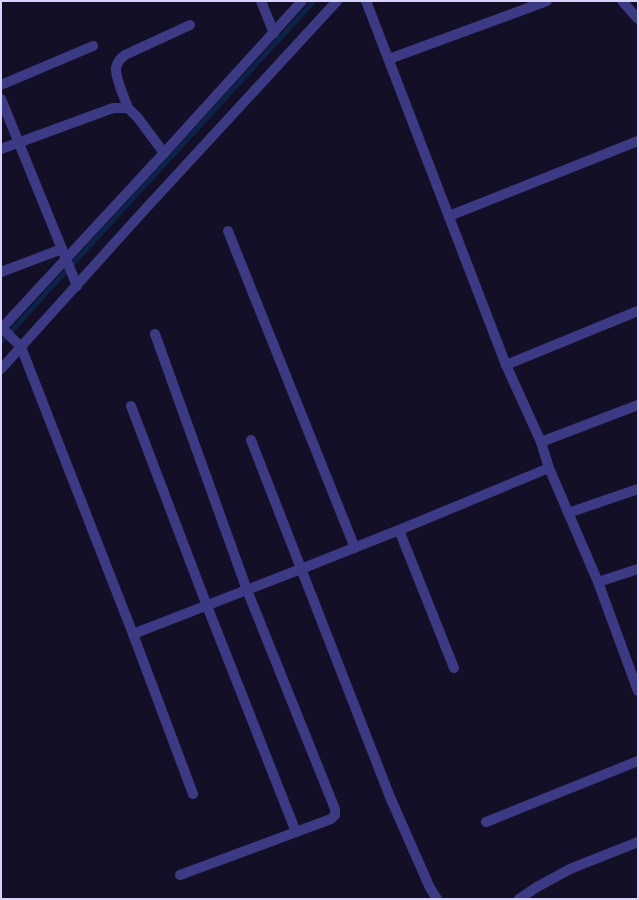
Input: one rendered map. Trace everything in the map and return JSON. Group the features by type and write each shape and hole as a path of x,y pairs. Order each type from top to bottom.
{"street":[{"path":"261,1 274,33"},
{"path":"193,794 133,634 21,347 5,332 164,153 302,1"},
{"path":"1,369 337,1"},
{"path":"366,1 506,365 541,442 549,468 598,582 638,691"},
{"path":"389,59 547,1"},
{"path":"622,1 638,19"},
{"path":"164,153 138,118 128,108 116,67 119,60 125,55 190,25"},
{"path":"1,85 93,46"},
{"path":"1,99 76,286"},
{"path":"1,149 113,108 128,108"},
{"path":"449,216 638,141"},
{"path":"228,231 355,548"},
{"path":"1,272 67,262"},
{"path":"506,365 638,311"},
{"path":"155,334 246,590 335,809 335,815 331,819 180,875"},
{"path":"131,406 207,606 296,832"},
{"path":"541,442 638,406"},
{"path":"252,440 390,797 430,888 437,899"},
{"path":"133,634 355,548 549,468"},
{"path":"568,513 638,489"},
{"path":"399,530 454,668"},
{"path":"598,582 638,569"},
{"path":"486,822 638,761"},
{"path":"519,899 537,887 570,869 638,842"}],"waterway":[{"path":"1,342 314,1"}]}
